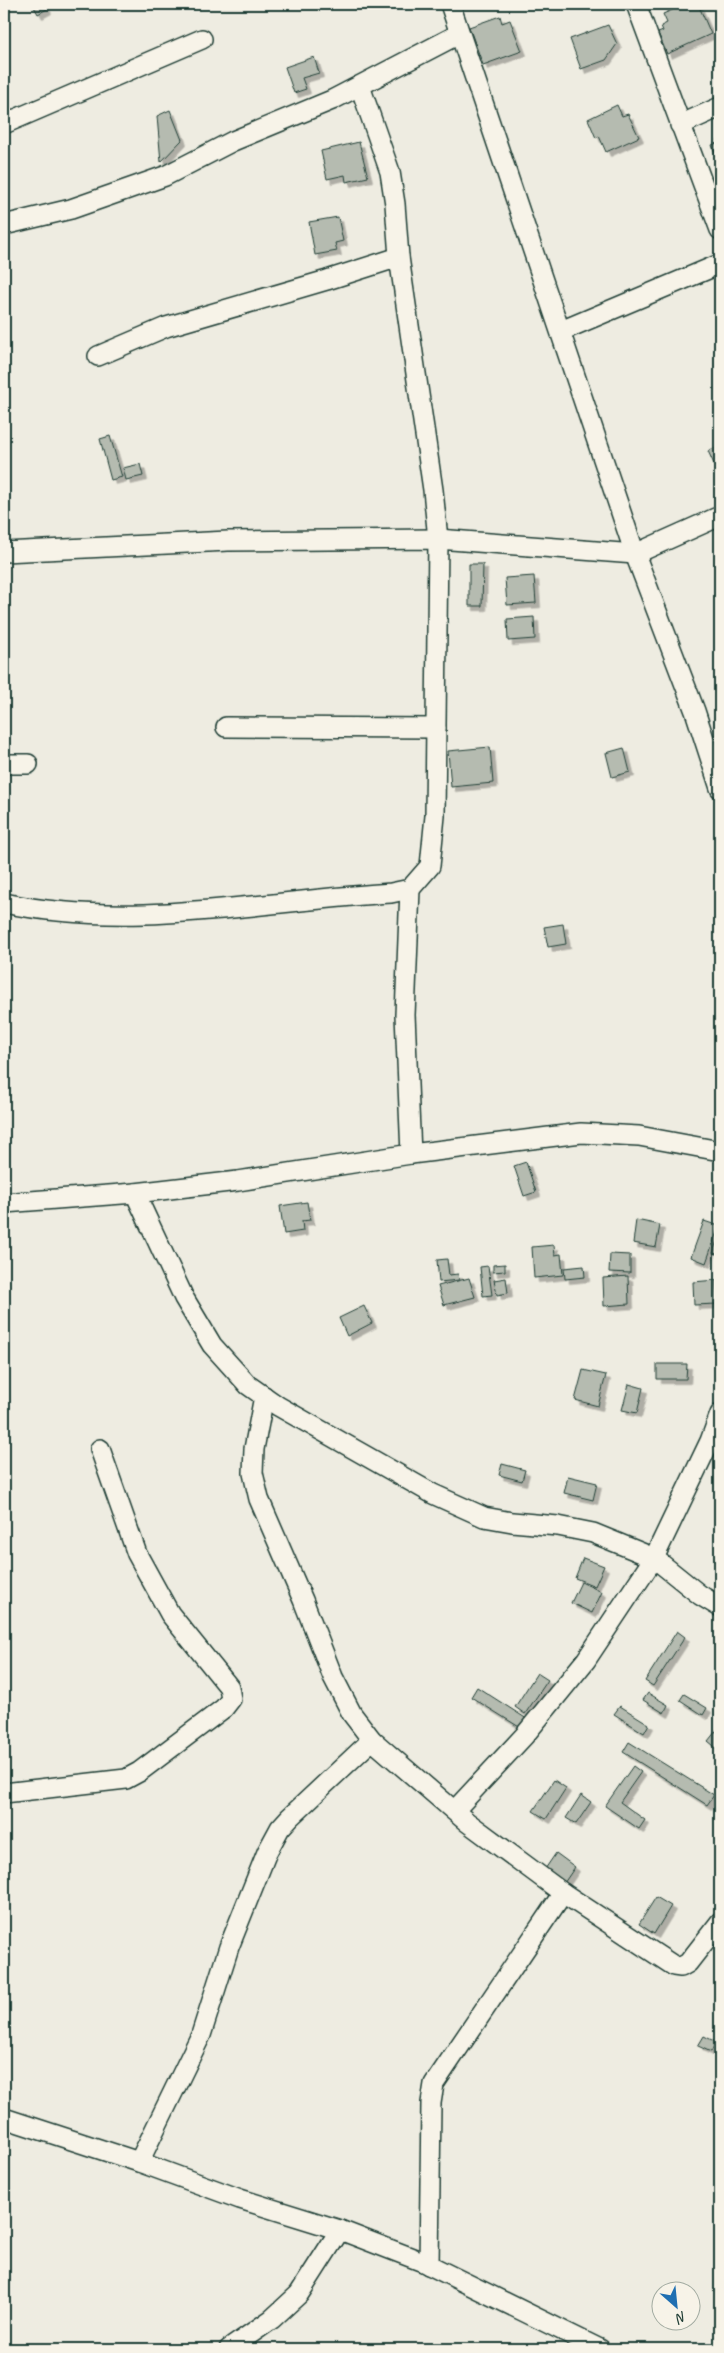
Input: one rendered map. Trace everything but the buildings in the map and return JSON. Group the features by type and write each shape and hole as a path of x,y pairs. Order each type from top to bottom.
{"street":[{"path":"450,4 635,554 695,711 720,788"},
{"path":"636,4 720,230"},
{"path":"4,225 71,210 164,176 232,141 360,86 459,34"},
{"path":"4,124 202,39"},
{"path":"4,903 40,911 95,916 190,913 391,893 410,889 430,866 435,816 438,539 433,490 399,257 395,204 390,172 360,86"},
{"path":"680,125 720,107"},
{"path":"98,356 166,327 399,257"},
{"path":"561,331 720,264"},
{"path":"4,552 228,541 438,539 635,554 720,516"},
{"path":"226,727 436,728"},
{"path":"4,764 28,764"},
{"path":"410,889 405,1015 411,1154"},
{"path":"4,1203 135,1193 238,1181 411,1154 581,1133 639,1136 720,1151"},
{"path":"135,1193 184,1298 212,1345 248,1385 278,1406 432,1494 484,1517 512,1522 558,1526 593,1533 654,1558 700,1595 720,1608"},
{"path":"264,1396 254,1449 253,1473 260,1499 333,1677 352,1714 372,1740 467,1822 563,1893 674,1966 681,1967 688,1963 720,1922"},
{"path":"455,1810 524,1736 586,1660 654,1558 710,1442 720,1414"},
{"path":"4,1793 126,1779 139,1772 224,1708 231,1699 229,1687 170,1614 137,1554 100,1449"},
{"path":"140,2162 201,2035 228,1946 267,1852 280,1828 372,1740"},
{"path":"429,2265 431,2103 434,2084 563,1893"},
{"path":"4,2118 140,2162 240,2199 340,2230 429,2265 600,2349"},
{"path":"229,2349 272,2319 299,2294 340,2230"}]}
